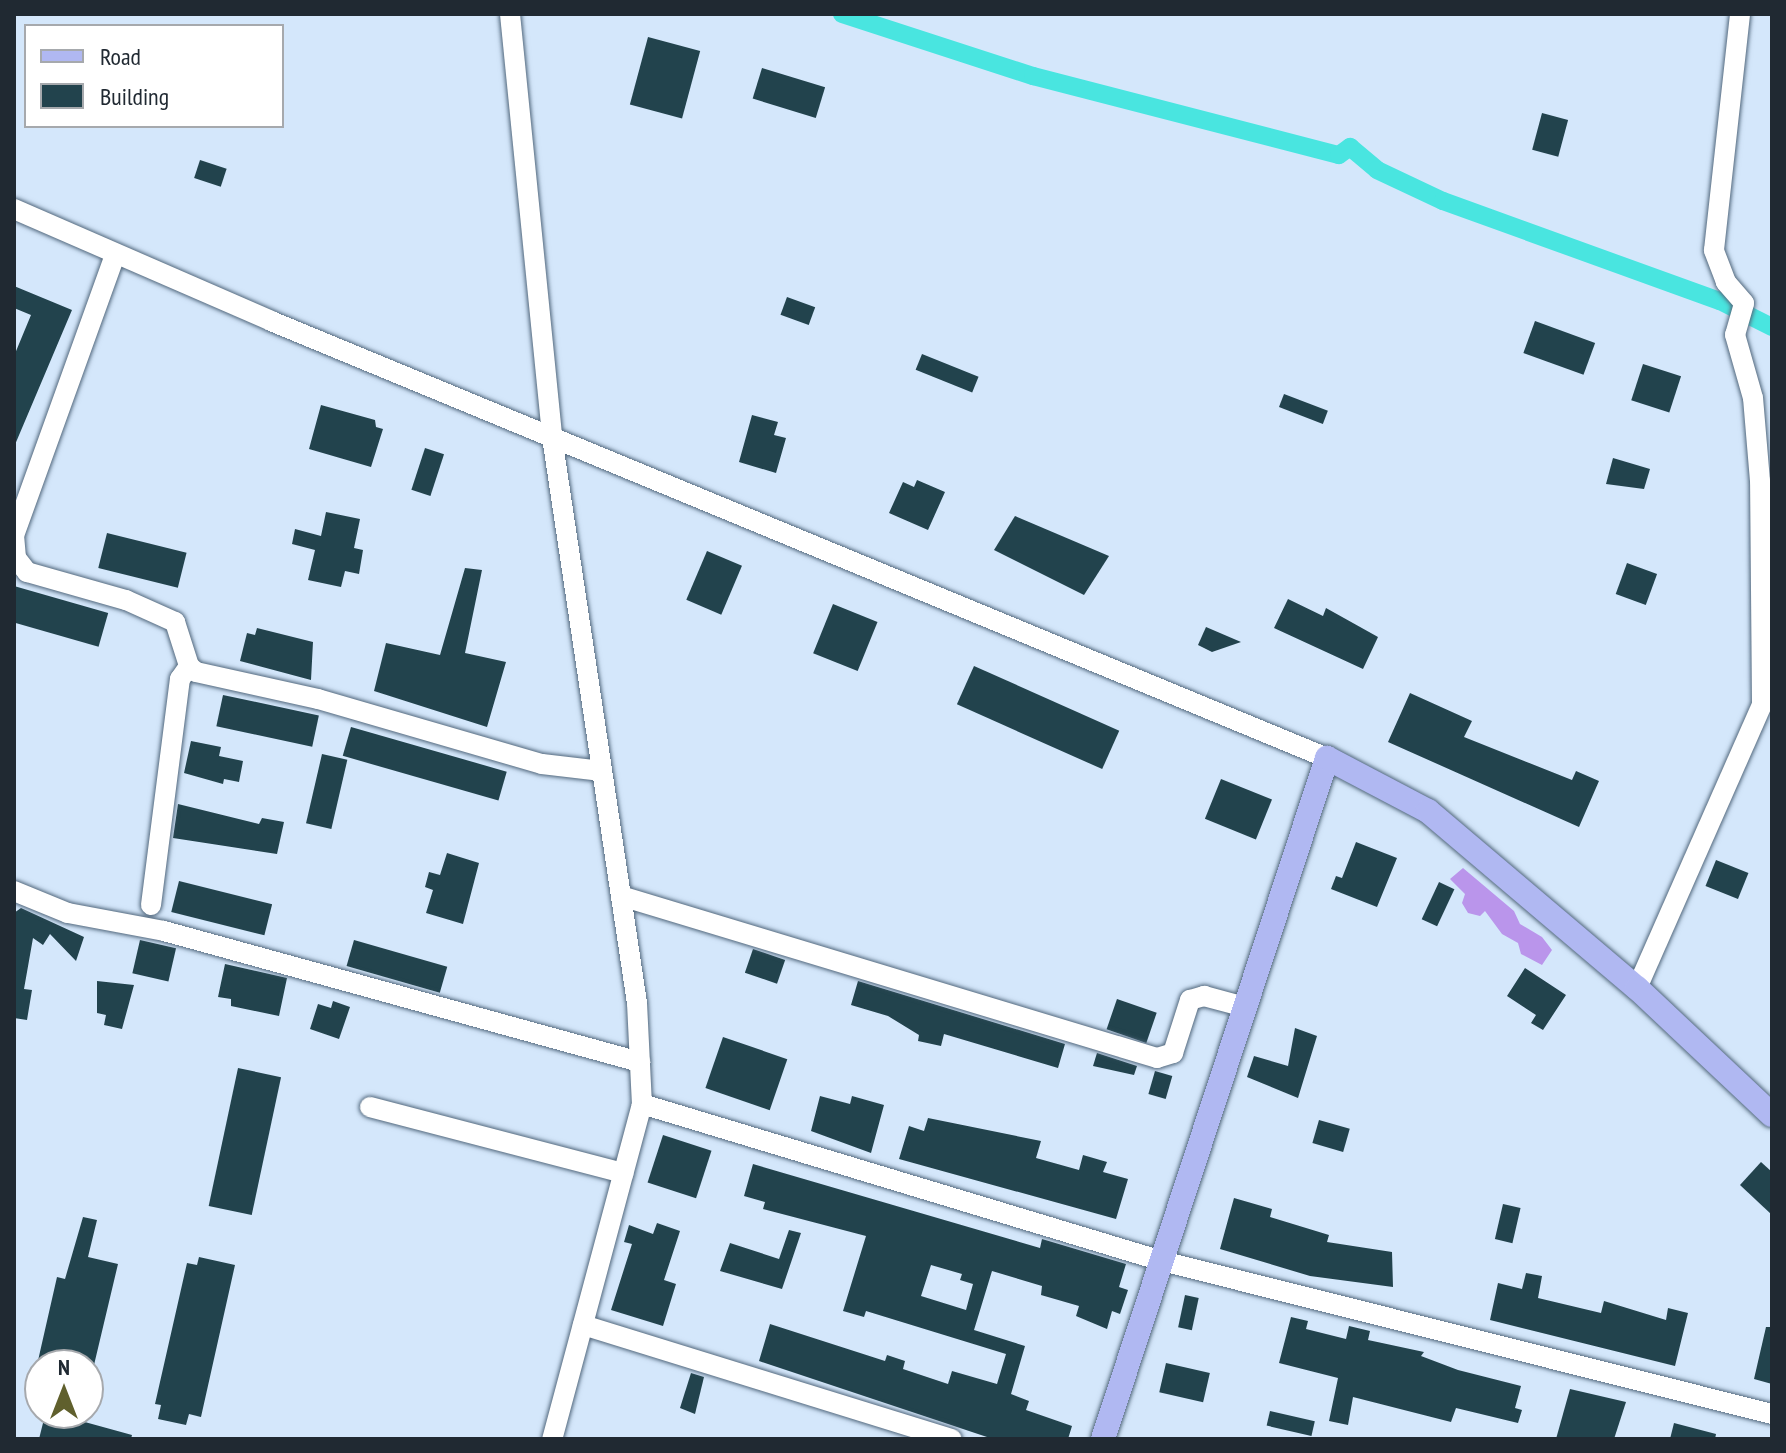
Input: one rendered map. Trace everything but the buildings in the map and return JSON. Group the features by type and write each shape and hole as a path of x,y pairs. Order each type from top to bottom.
{"main road":[{"path":"1103,1439 1327,758 1428,811 1637,988 1772,1115"}],"street":[{"path":"510,14 552,437 621,896 642,1104 552,1439"},
{"path":"1637,988 1762,704 1760,481 1753,398 1735,335 1744,303 1726,282 1714,250 1740,14"},
{"path":"14,209 115,255 1327,758"},
{"path":"115,255 14,535 15,558 44,581 126,600 175,622 189,666"},
{"path":"189,666 542,764 602,771"},
{"path":"151,905 180,679 189,666"},
{"path":"14,891 68,913 164,931 640,1062"},
{"path":"621,896 1157,1058 1173,1053 1190,1000 1204,996 1245,1007"},
{"path":"642,1104 1162,1261 1772,1414"},
{"path":"370,1107 624,1173"},
{"path":"583,1325 952,1439"}],"shaded area":[{"path":"1463,868 1514,911 1520,924 1542,937 1552,950 1542,965 1521,954 1518,943 1502,934 1485,911 1480,916 1468,913 1462,903 1465,894 1450,879"}],"waterway":[{"path":"842,14 1033,76 1339,155 1350,147 1377,170 1443,201 1720,301 1772,327"}]}
